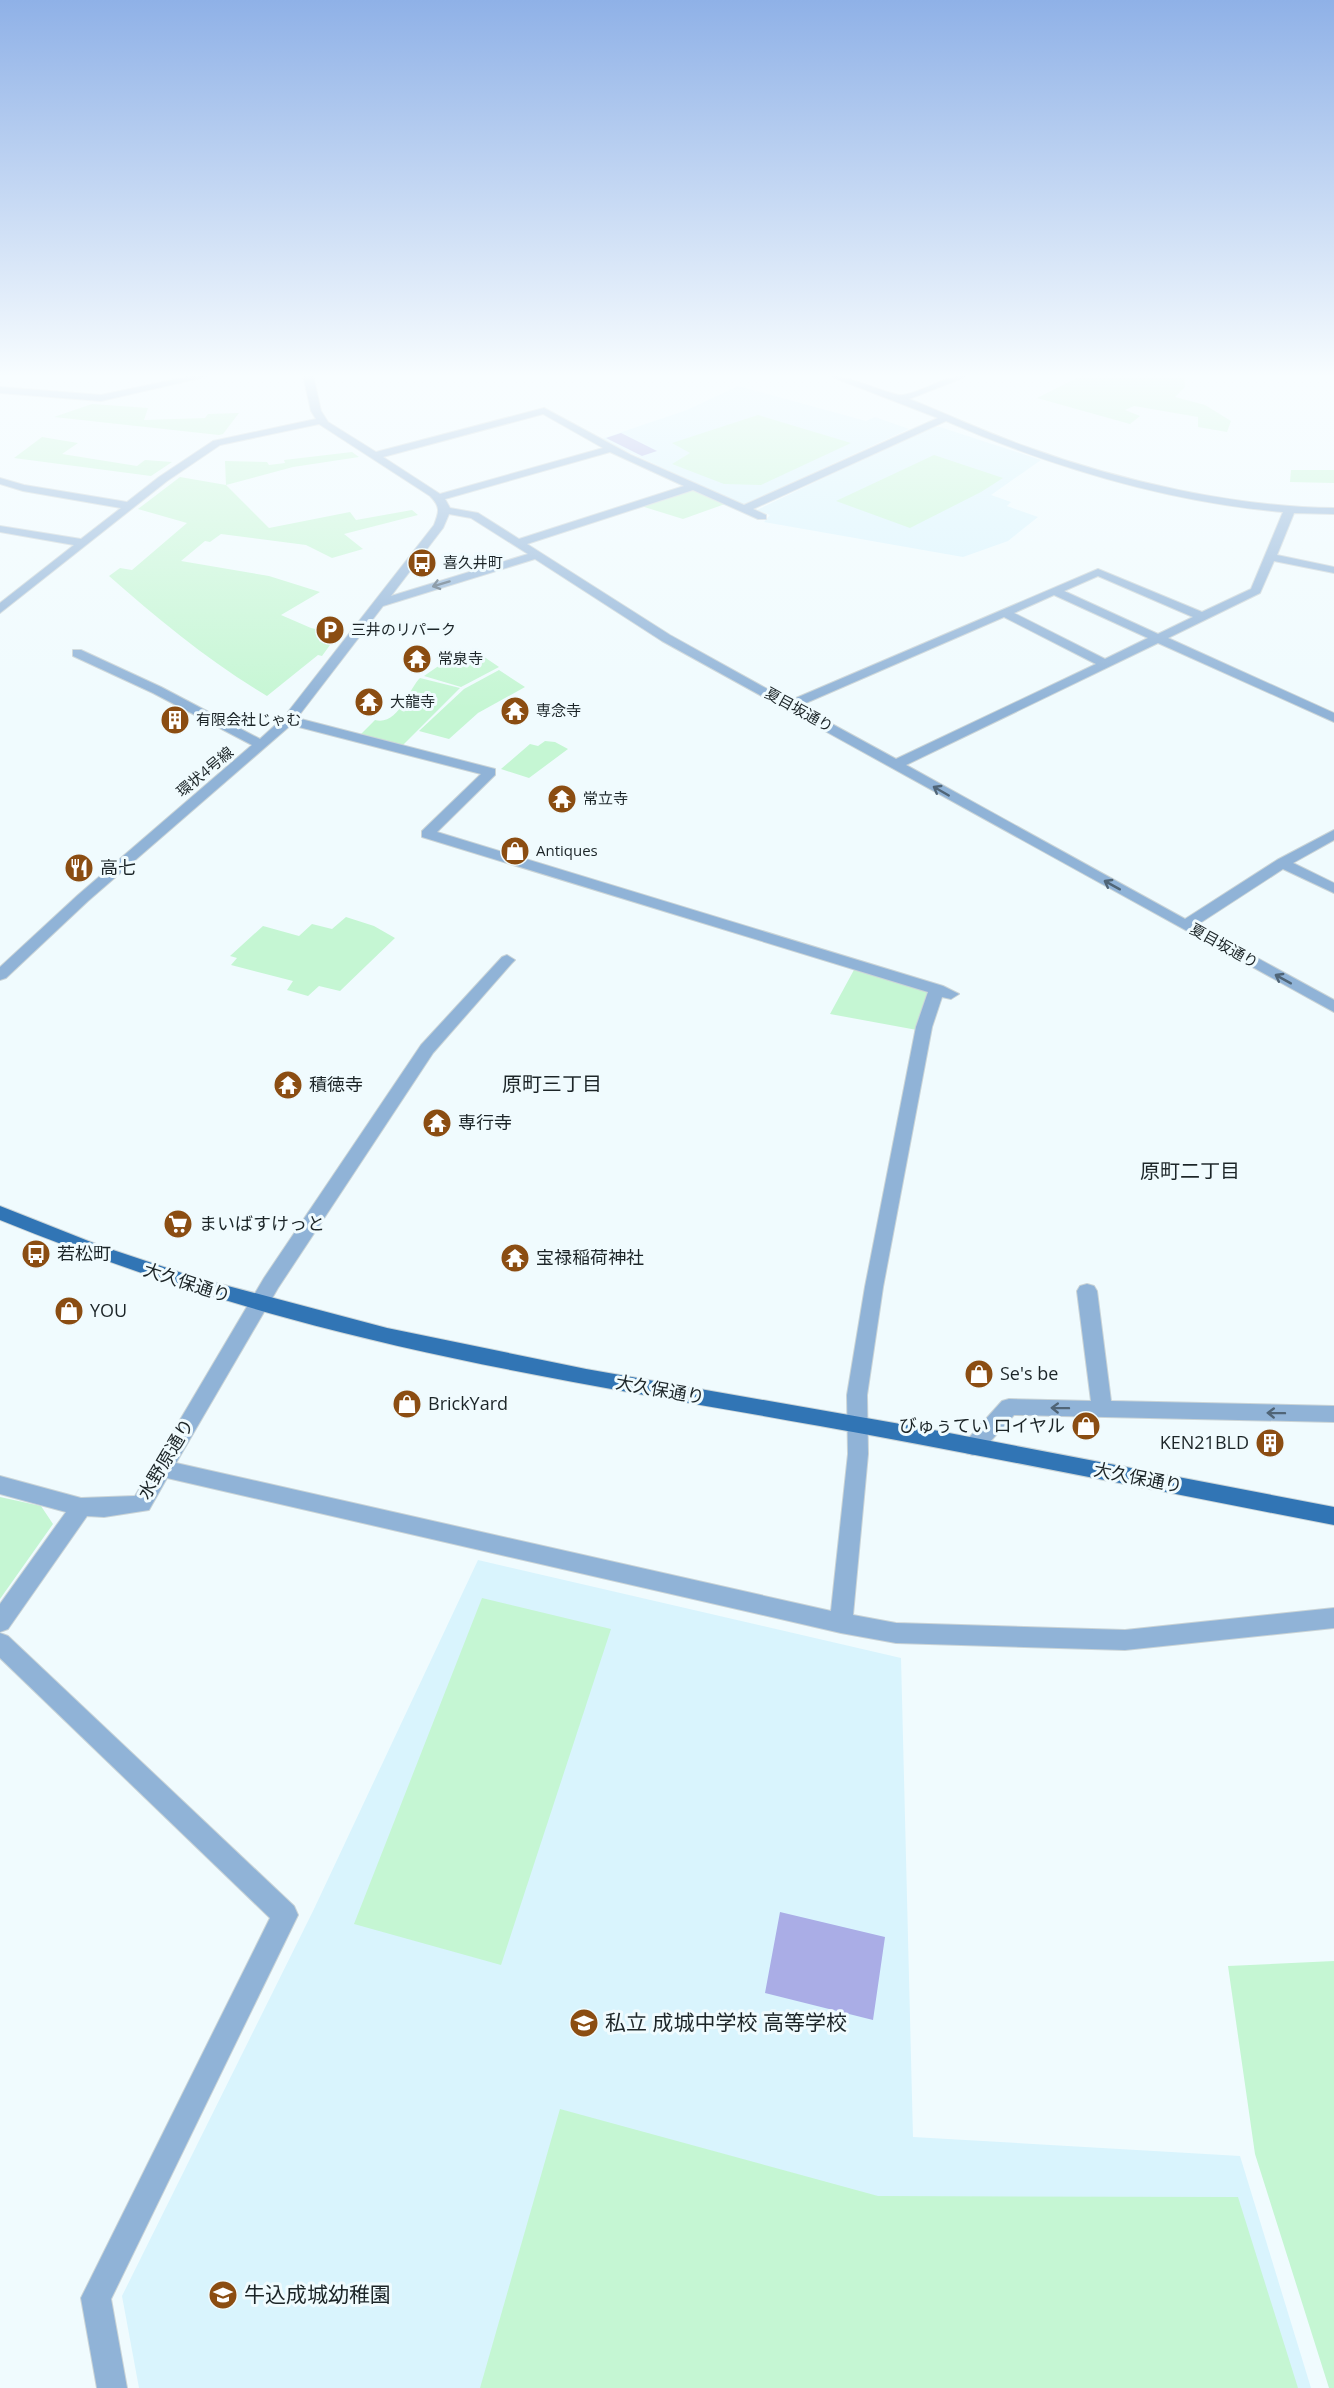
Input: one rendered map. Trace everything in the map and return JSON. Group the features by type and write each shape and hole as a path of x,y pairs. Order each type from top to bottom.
{"main road":[{"name":"大久保通り","path":"0,1213 158,1275 258,1305 368,1332 583,1376 858,1424 1334,1516"}],"street":[{"path":"18,486 130,506"},
{"path":"2,607 155,486"},
{"name":"夏目坂通り","path":"417,486 442,504 474,515 590,592 657,633 1334,1007"},
{"path":"442,504 495,486"},
{"path":"519,543 695,486"},
{"path":"697,486 762,517"},
{"path":"744,509 794,486"},
{"path":"1163,486 1254,508 1289,512 1334,511"},
{"name":"環状4号線","path":"0,975 83,898 262,746 289,720 439,526 442,504"},
{"path":"897,764 1256,591 1289,512"},
{"path":"0,529 84,543"},
{"path":"380,603 537,555"},
{"path":"1271,557 1334,570"},
{"path":"790,705 1098,572 1203,617"},
{"path":"1054,591 1334,718"},
{"path":"1003,612 1106,664"},
{"path":"77,653 157,690 262,746"},
{"path":"289,720 490,772 426,834 944,991 924,1027 874,1287 857,1395 858,1455 841,1623"},
{"path":"1186,926 1282,863 1334,834"},
{"path":"1282,863 1334,889"},
{"name":"水野原通り","path":"81,1507 104,1508 141,1504 258,1305 427,1048 507,960"},
{"path":"1087,1291 1102,1409"},
{"path":"973,1447 1009,1407 1334,1414"},
{"path":"161,1468 841,1623 896,1633 1125,1640 1334,1618"},
{"path":"0,1485 81,1507 0,1622"},
{"path":"0,1643 285,1915 96,2298 112,2388"}],"shaded area":[{"path":"702,486 783,486 742,505"},
{"path":"806,486 1003,486 991,495 1011,502 1007,506 1038,517 1008,541 963,557 764,522 770,515 757,510"},
{"name":"私立 成城中学校 高等学校","path":"478,1560 901,1658 913,2137 1240,2156 1311,2388 139,2388 122,2296 314,1909"}],"green space":[{"path":"168,486 227,486 269,528 350,512 356,520 412,510 418,515 344,534 363,549 332,558 306,545 221,534 210,542 205,541 181,561 269,576 320,592 281,615 311,628 325,631 319,641 330,645 322,656 318,655 267,696 185,640 109,576 120,568 132,570 187,523 138,509"},
{"path":"867,486 990,486 910,528 836,501"},
{"path":"695,490 725,504 683,519 641,506"},
{"path":"474,650 499,667 461,687 424,676 450,658 458,660"},
{"path":"499,670 525,687 478,713 449,739 419,731 464,689"},
{"path":"420,678 460,688 403,745 361,734 375,720 383,720 397,712"},
{"path":"545,741 555,742 568,749 529,778 501,769 530,744 538,746"},
{"path":"346,917 374,926 395,938 340,991 319,986 308,996 287,990 293,981 231,965 237,958 230,956 263,926 299,936 312,924 332,929"},
{"path":"855,968 928,990 917,1030 830,1014"},
{"path":"0,1497 41,1506 53,1524 0,1599"},
{"path":"482,1598 611,1629 501,1965 354,1924"},
{"path":"1334,1961 1334,2388 1329,2388 1255,2154 1228,1966"},
{"path":"560,2109 878,2196 1238,2197 1298,2388 480,2388"}],"water":[{"path":"780,1912 885,1937 873,2020 765,1993"}],"place":[{"name":"喜久井町","path":"422,563"},
{"name":"三井のリパーク","path":"330,630"},
{"name":"常泉寺","path":"417,659"},
{"name":"大龍寺","path":"369,702"},
{"name":"専念寺","path":"515,711"},
{"name":"有限会社じゃむ","path":"175,720"},
{"name":"常立寺","path":"562,799"},
{"name":"Antiques","path":"515,851"},
{"name":"高七","path":"79,868"},
{"name":"積徳寺","path":"288,1085"},
{"name":"専行寺","path":"437,1123"},
{"name":"まいばすけっと","path":"178,1224"},
{"name":"若松町","path":"36,1254"},
{"name":"宝禄稲荷神社","path":"515,1258"},
{"name":"YOU","path":"69,1311"},
{"name":"Se's be","path":"979,1374"},
{"name":"BrickYard","path":"407,1404"},
{"name":"びゅぅてい ロイヤル","path":"1086,1426"},
{"name":"KEN21BLD","path":"1270,1443"},
{"name":"私立 成城中学校 高等学校","path":"584,2023"},
{"name":"牛込成城幼稚園","path":"223,2295"}],"district":[{"name":"原町三丁目","path":"552,1084"},
{"name":"原町二丁目","path":"1190,1171"}]}
